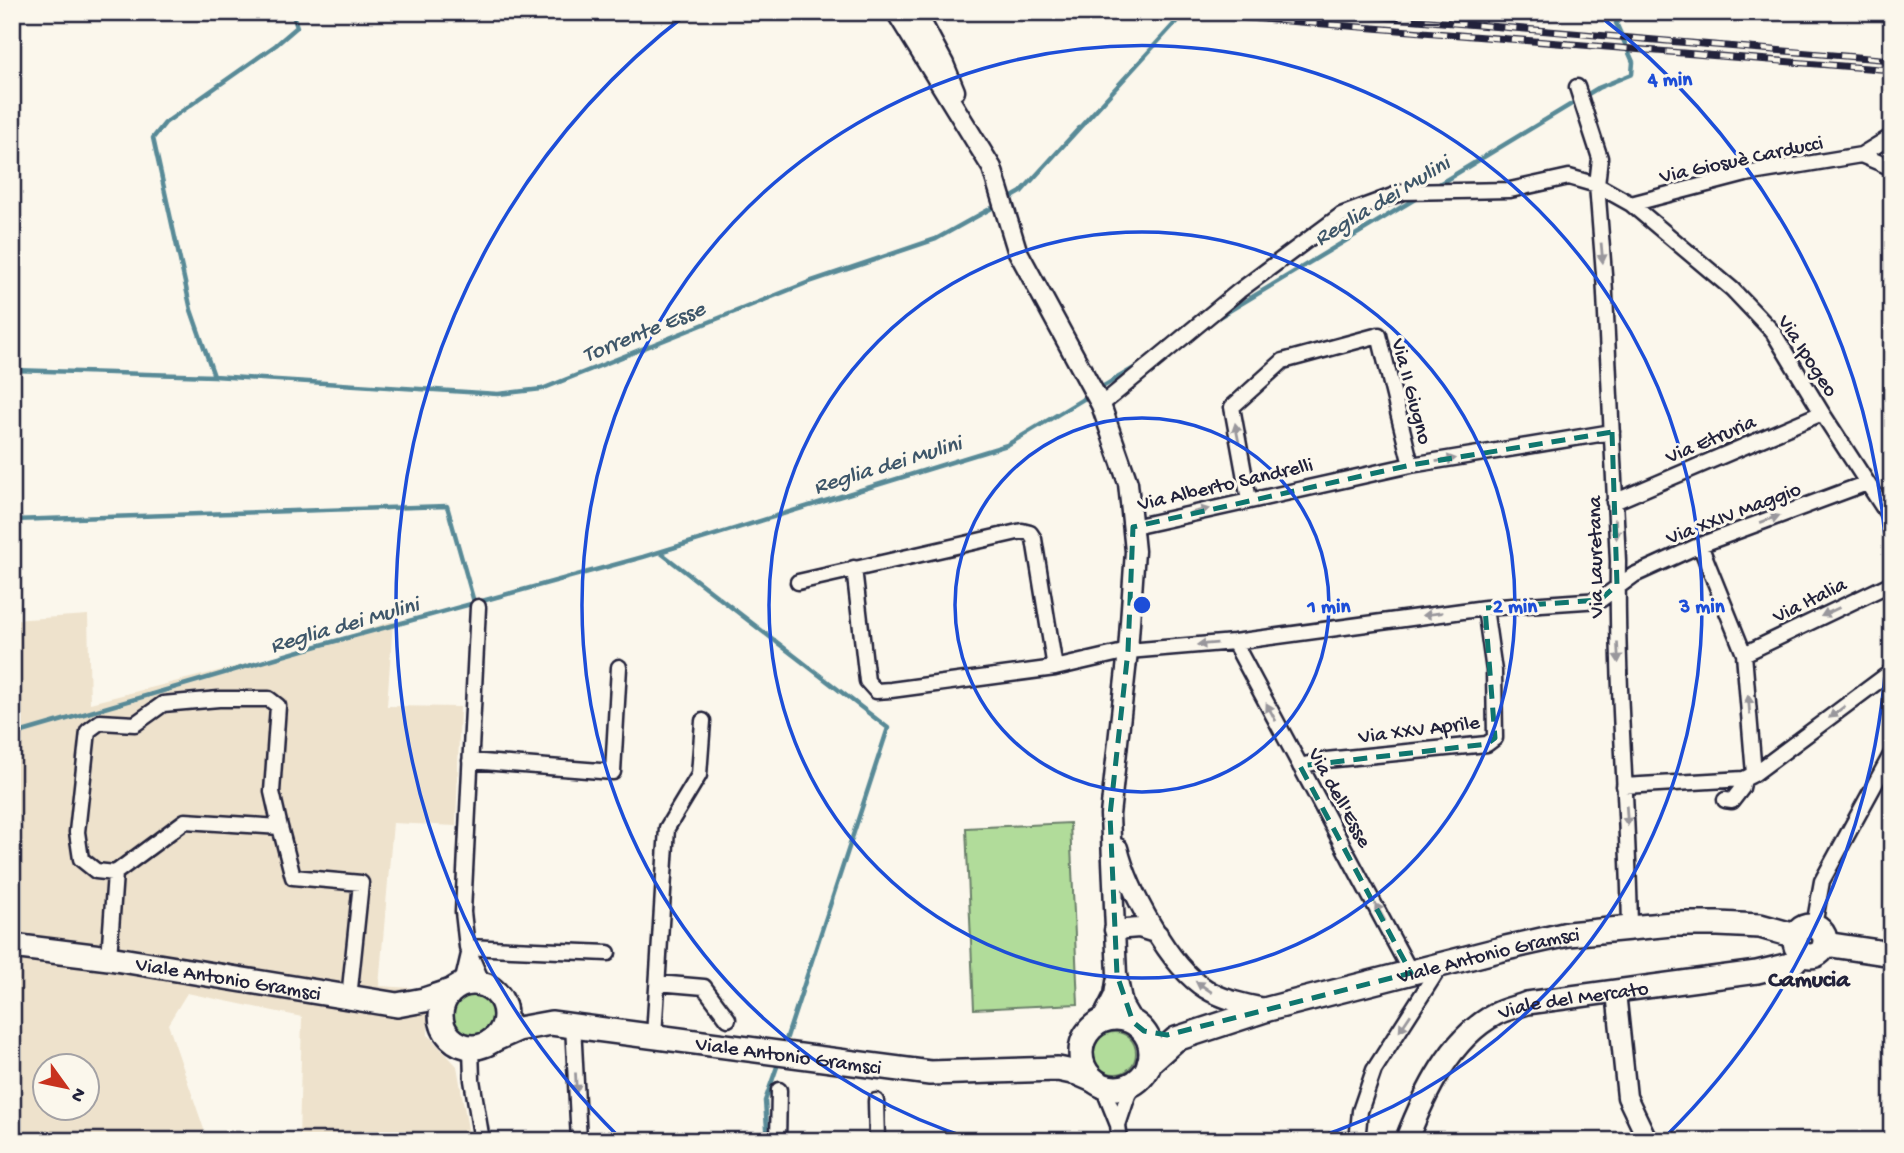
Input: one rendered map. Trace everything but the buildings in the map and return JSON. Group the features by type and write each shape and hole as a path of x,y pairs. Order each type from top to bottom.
{"main road":[{"name":"Viale Antonio Gramsci","path":"473,988 520,1012 562,1024 930,1073 1058,1069 1077,1073 1114,1088 1126,1086 1177,1039 1188,1034 1268,1009 1568,934 1672,924 1760,926 1809,940 1892,954"},
{"name":"Viale del Mercato","path":"1408,1140 1444,1062 1462,1041 1495,1014 1527,1003 1757,972 1794,963 1809,940"},
{"name":"Viale Antonio Gramsci","path":"12,946 109,958 397,1005 473,988 503,1001 505,1012 499,1033 481,1044"},
{"name":"Viale Antonio Gramsci","path":"447,1033 443,1025 442,1007 473,988"},
{"name":"Viale Antonio Gramsci","path":"397,1005 447,1033 462,1045 481,1044 518,1029 562,1024"},
{"name":"Viale Antonio Gramsci","path":"1027,1071 1051,1065 1066,1057 1082,1044 1089,1030 1101,1021 1117,1018 1155,1034 1188,1034"},
{"path":"1138,1027 1151,1052 1143,1072"},
{"path":"1082,1044 1082,1063 1098,1083"}],"street":[{"path":"896,12 992,168 1017,250 1101,405 1128,483 1133,527"},
{"path":"916,12 944,64 971,134"},
{"name":"Via Lauretana","path":"1577,87 1600,158 1597,185 1612,432 1616,606 1629,846 1630,927"},
{"name":"Via Giosuè Carducci","path":"1631,204 1746,174 1861,155 1892,136"},
{"path":"1861,155 1892,167"},
{"path":"1101,405 1239,291 1341,215 1403,192 1510,190 1569,177 1597,185"},
{"name":"Via Ipogeo","path":"1597,185 1631,204 1732,289 1773,332 1892,521"},
{"name":"Via II Giugno","path":"1249,500 1232,407 1283,361 1379,335 1411,466"},
{"name":"Via Etruria","path":"1614,502 1822,413"},
{"name":"Via Alberto Sandrelli","path":"1138,1027 1123,1006 1117,975 1110,815 1128,651 1135,551 1133,527 1411,466 1612,432"},
{"name":"Via XXIV Maggio","path":"1617,585 1700,545 1867,483"},
{"path":"797,582 1022,531 1030,533 1034,539 1055,668"},
{"path":"1700,545 1744,654 1749,776"},
{"path":"854,568 867,681 876,691 1055,668 1128,651 1234,642 1485,608 1600,600 1617,585"},
{"name":"Via Italia","path":"1744,654 1892,583"},
{"name":"Viale Antonio Gramsci","path":"473,988 463,912 478,607"},
{"name":"Via XXV Aprile","path":"1300,766 1326,760 1487,744 1495,738 1494,671 1485,608"},
{"name":"Via dell'Esse","path":"1234,642 1411,973"},
{"path":"470,761 612,772 619,667"},
{"path":"1725,800 1732,801 1749,776 1892,671"},
{"path":"219,699 269,699 278,706 272,792 280,827 185,821 115,873 96,871 81,859 77,832 88,732 100,722 135,724 163,704 219,699"},
{"path":"654,1035 667,828 699,775 703,721"},
{"path":"1809,940 1822,881 1892,753"},
{"path":"1624,786 1749,776"},
{"name":"Via Alberto Sandrelli","path":"1110,815 1122,865 1141,908 1188,974 1205,989 1228,1000 1268,1009"},
{"name":"Viale Antonio Gramsci","path":"280,827 293,877 361,883 349,998"},
{"name":"Viale Antonio Gramsci","path":"109,958 115,873"},
{"path":"1114,930 1139,928 1158,934"},
{"path":"468,950 608,953"},
{"name":"Viale Antonio Gramsci","path":"468,950 473,988"},
{"path":"1357,1141 1360,1111 1374,1070 1441,965"},
{"name":"Via Alberto Sandrelli","path":"1101,1021 1114,995 1117,975"},
{"path":"658,983 704,987 728,1019"},
{"path":"1616,992 1628,1097 1647,1141"},
{"path":"562,1024 579,1141"},
{"path":"481,1044 472,1080 482,1141"},
{"path":"1118,1125 1128,1095 1143,1072"},
{"path":"1098,1083 1118,1125 1120,1141"},
{"path":"778,1141 779,1090"},
{"path":"876,1101 877,1141"}],"highlighted area":[{"path":"1612,432 1617,585 1600,600 1485,608 1495,738 1487,744 1300,766 1411,973 1167,1035 1144,1031 1133,1022 1117,975 1110,815 1128,651 1133,527 1411,465"}],"shaded area":[{"path":"88,615 90,703 310,648 393,621 387,706 460,707 456,826 393,823 379,986 428,989 428,1035 457,1066 470,1141 299,1141 302,1017 187,993 168,1024 208,1141 12,1141 12,620"}],"green space":[{"path":"1070,823 1078,1004 974,1009 966,828"},
{"path":"473,996 487,1001 492,1015 487,1029 473,1034 459,1029 454,1015 459,1001"},
{"path":"1115,1032 1130,1038 1136,1053 1130,1068 1115,1074 1100,1068 1094,1053 1100,1038"}],"waterway":[{"path":"214,376 191,310 153,138 165,123 276,45 297,27 292,12"},
{"name":"Torrente Esse","path":"1007,200 1021,192 1185,12"},
{"name":"Reglia dei Mulini","path":"1436,186 1598,88 1632,74 1633,62 1616,23 1627,12"},
{"name":"Reglia dei Mulini","path":"1214,320 1420,196"},
{"name":"Torrente Esse","path":"12,370 214,376 498,394 542,389 809,282 936,239 999,204"},
{"name":"Reglia dei Mulini","path":"1097,390 1141,364"},
{"name":"Reglia dei Mulini","path":"12,735 310,648 643,557 1007,445 1090,395"},
{"path":"12,520 447,506 474,602"},
{"path":"661,553 888,728 784,1046"},
{"path":"768,1141 765,1101 779,1061"}],"railway":[{"path":"1174,12 1892,70"},
{"path":"1322,12 1892,60"}],"district":[{"name":"Camucia","path":"1809,978"}]}
